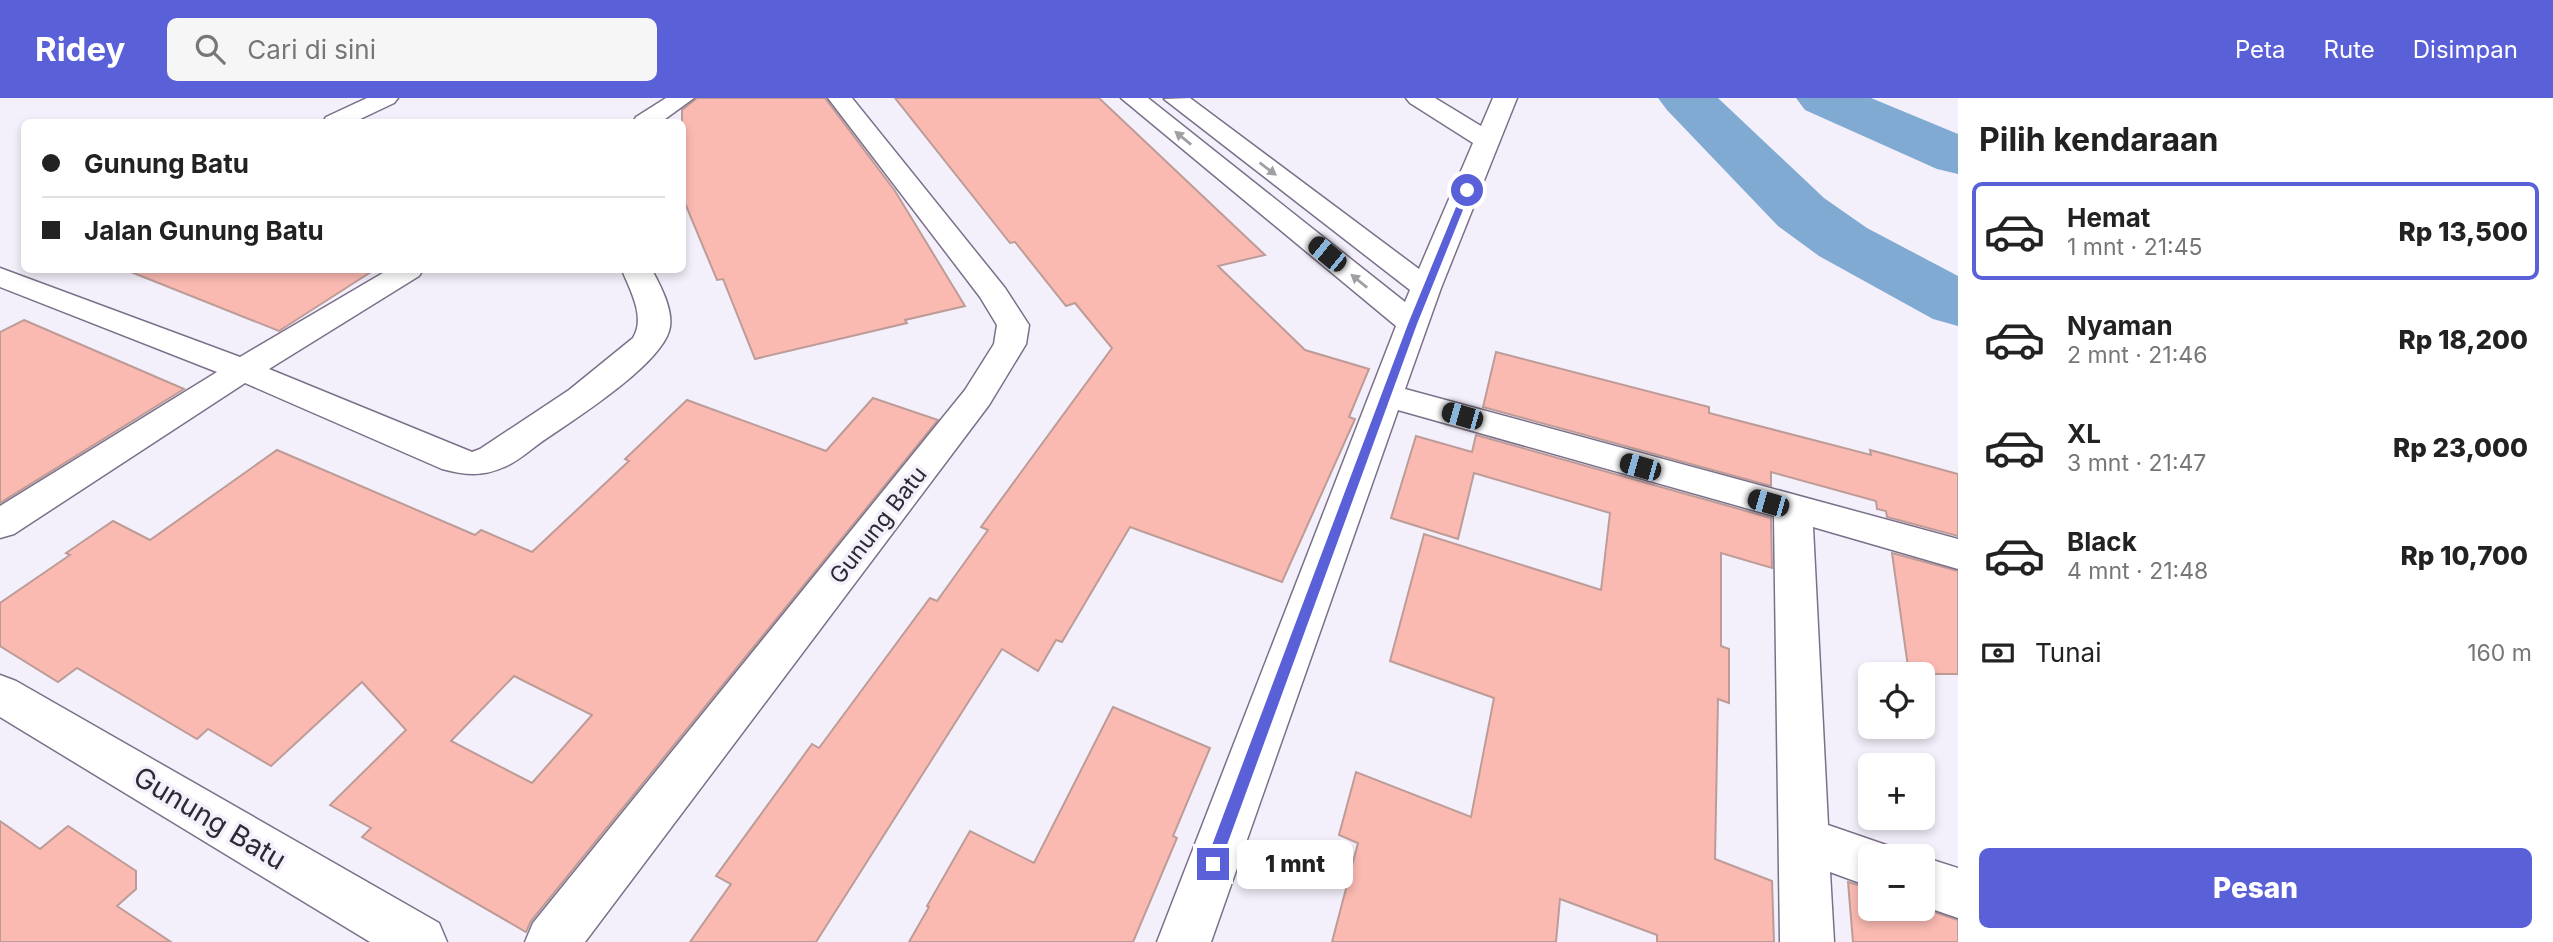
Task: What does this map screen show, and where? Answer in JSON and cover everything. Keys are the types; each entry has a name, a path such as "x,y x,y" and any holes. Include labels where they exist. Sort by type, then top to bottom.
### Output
{"street":[{"path":"341,119 386,98"},
{"path":"650,119 682,98"},
{"name":"Gunung Batu","path":"552,942 977,397 1010,344 1013,325 994,294 840,98"},
{"path":"1133,98 1419,306"},
{"path":"1175,98 1419,306"},
{"path":"1418,98 1488,141"},
{"path":"1184,942 1419,306 1505,98"},
{"path":"0,524 243,370 403,273"},
{"path":"10,278 243,370 455,460 471,464 493,458 616,370 646,344 652,334 654,321 638,273"},
{"path":"1386,395 1958,554"},
{"path":"1793,510 1807,942"},
{"name":"Gunung Batu","path":"0,694 420,942"},
{"path":"1804,840 1858,859"},
{"path":"1935,885 1958,893"}],"building":[{"path":"697,98 825,98 895,191 965,306 905,320 907,323 755,359 723,279 717,280 686,206 686,119 682,119 682,110"},
{"path":"895,98 1099,98 1265,255 1218,266 1305,350 1369,369 1349,417 1355,419 1282,582 1130,527 1062,642 1056,640 1038,671 1002,649 816,942 690,942 731,884 716,876 812,744 819,748 930,598 937,601 988,530 981,527 1112,348 1075,303 1066,306 1015,242 1010,243"},
{"path":"134,273 369,273 279,331"},
{"path":"24,320 184,389 0,503 0,332"},
{"path":"1496,352 1709,407 1709,413 1871,455 1870,450 1958,474 1958,536 1887,517 1886,511 1877,509 1876,501 1771,472 1771,486 1483,407"},
{"path":"873,398 938,420 531,921 526,932 362,837 371,828 330,805 406,730 362,682 271,766 208,729 197,739 77,668 58,682 0,646 0,603 70,555 66,553 113,521 150,540 277,450 475,535 481,530 532,552 629,461 625,459 687,400 826,451","holes":["514,676 592,715 532,783 451,741"]},
{"path":"1476,435 1771,518 1772,568 1721,553 1721,646 1729,649 1729,703 1718,699 1715,859 1772,881 1774,942 1657,942 1657,935 1560,899 1556,942 1332,942 1358,843 1339,835 1356,772 1471,817 1494,698 1390,661 1424,534 1601,590 1610,513 1474,473 1458,539 1391,518 1416,436 1472,452"},
{"path":"1892,553 1958,571 1958,674 1935,674 1935,662 1907,662"},
{"path":"1113,707 1210,748 1173,836 1177,838 1133,942 909,942 970,831 1034,863"},
{"path":"0,821 40,849 68,826 136,871 136,889 117,906 171,942 0,942"},
{"path":"1848,882 1858,885 1858,921 1935,921 1935,912 1958,920 1958,942 1853,942"}],"waterway":[{"path":"1686,98 1801,212 1843,242 1958,304"},
{"path":"1824,98 1958,156"}],"route":[{"path":"1213,864 1426,288 1467,190"}]}
